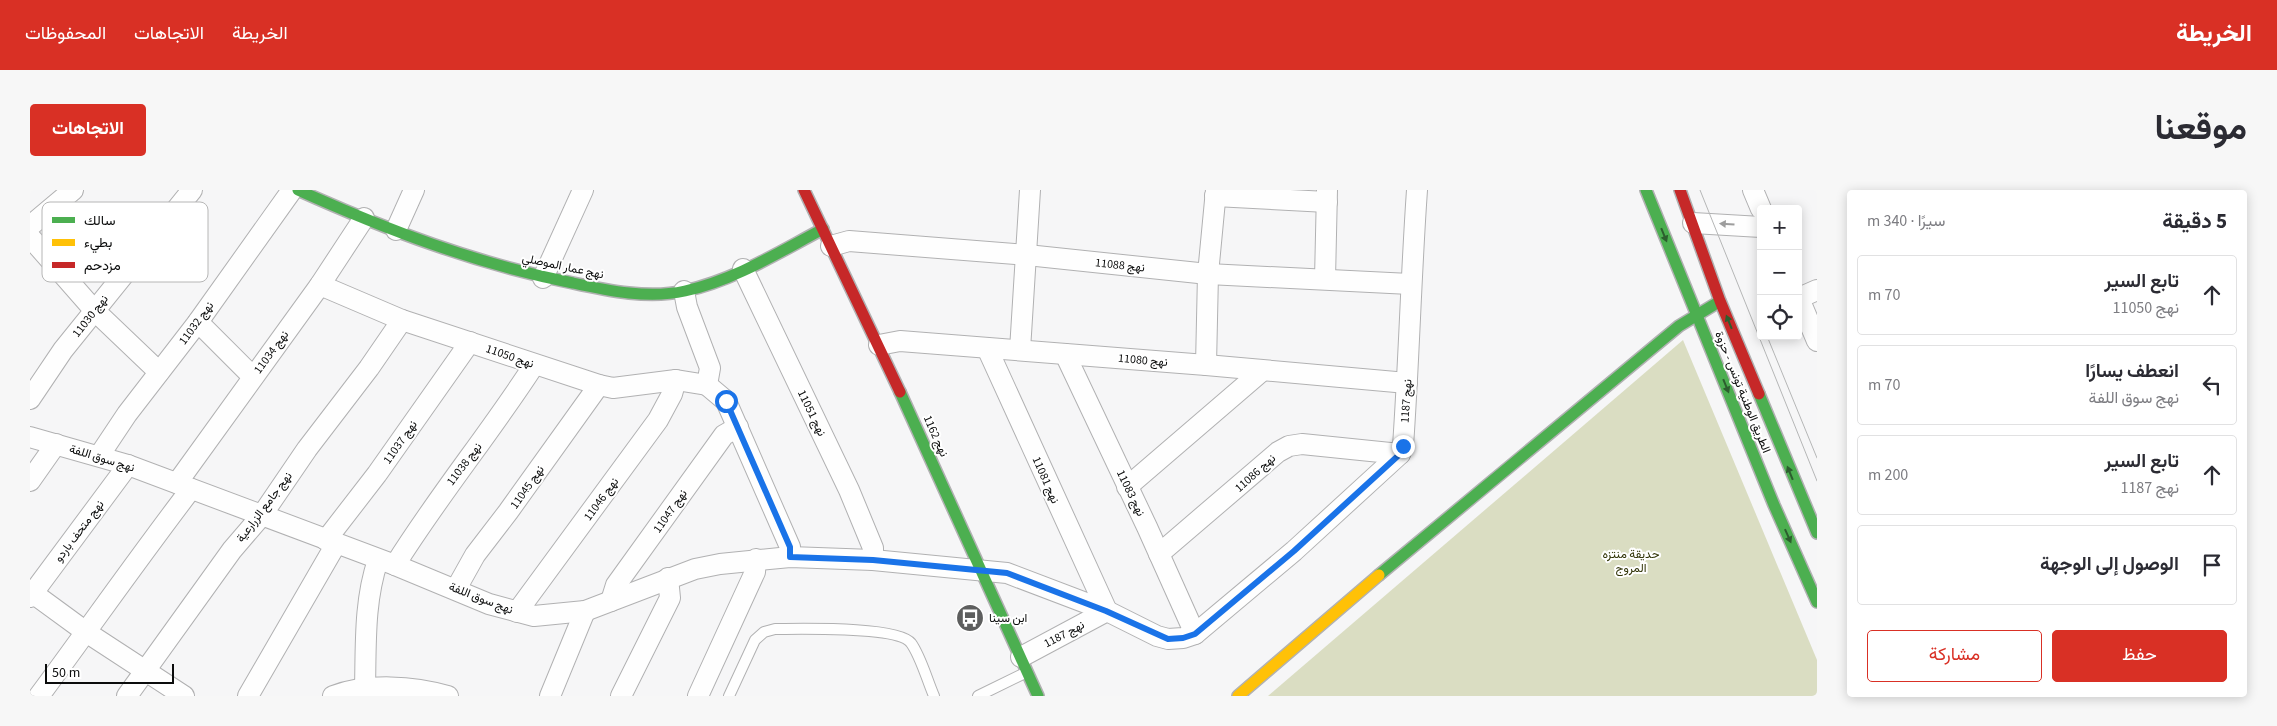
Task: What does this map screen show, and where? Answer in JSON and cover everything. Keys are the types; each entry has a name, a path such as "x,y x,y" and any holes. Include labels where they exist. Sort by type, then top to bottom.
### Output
{"main road":[{"name":"نهج عمار الموصلي","path":"298,190 323,195 364,218 463,256 543,278 645,294 684,291 723,279 743,269 827,238"},
{"name":"نهج 1162","path":"804,190 880,345 978,569 1038,696"},
{"name":"الطريق الوطنية تونس - حزوة","path":"1646,190 1774,505 1817,602"},
{"name":"الطريق الوطنية تونس - حزوة","path":"1680,190 1720,301 1817,534"},
{"path":"1238,696 1404,553 1679,326 1720,301"}],"street":[{"path":"59,202 73,190"},
{"name":"نهج 11030","path":"182,202 192,190"},
{"name":"نهج 11032","path":"99,456 127,414 198,322 292,190"},
{"path":"396,230 414,190"},
{"path":"543,278 583,190"},
{"path":"1020,350 1030,190"},
{"name":"نهج 1187","path":"978,569 1007,573 1106,611 1168,639 1183,638 1195,634 1294,551 1400,454 1403,446 1410,284 1417,190"},
{"path":"1753,190 1759,205"},
{"path":"1206,365 1208,274 1215,193 1327,196 1325,279"},
{"path":"30,226 42,216"},
{"name":"نهج 11034","path":"39,696 132,566 253,378 320,285 364,218"},
{"path":"1693,223 1757,227"},
{"path":"30,237 42,251"},
{"name":"نهج 11088","path":"827,238 1027,255 1208,274 1410,284"},
{"name":"نهج 11051","path":"743,269 849,490 873,548 873,560"},
{"path":"69,282 94,310 159,372"},
{"name":"نهج 11030","path":"32,389 117,282"},
{"name":"نهج 11050","path":"320,285 402,320 598,385 613,388 676,380 707,385"},
{"path":"684,291 687,307 710,368 707,385 726,401 790,547 790,557"},
{"path":"1805,295 1817,341"},
{"name":"نهج جامع الزرارعية","path":"127,696 236,546 262,515 402,320"},
{"path":"198,322 253,378"},
{"name":"نهج 11080","path":"880,345 900,341 1407,383"},
{"name":"نهج 11037","path":"248,696 331,542 470,342"},
{"name":"نهج 11081","path":"987,348 1106,611"},
{"name":"نهج 11083","path":"1065,354 1195,634"},
{"name":"نهج 11038","path":"364,689 368,599 371,581 444,491 503,412 534,364"},
{"path":"1127,486 1262,371"},
{"name":"نهج 11046","path":"517,612 658,420 672,394 676,380"},
{"name":"نهج 11045","path":"456,589 476,555 598,385"},
{"name":"نهج 11047","path":"612,601 616,585 724,435 738,427"},
{"name":"نهج سوق اللفة","path":"30,437 128,465 456,589 489,604 534,616 585,611 695,569 756,560 790,557 873,560 978,569"},
{"path":"30,481 56,444"},
{"name":"نهج 11086","path":"1159,554 1230,496 1278,452 1289,446 1302,444 1400,454"},
{"name":"نهج متحف باردو","path":"31,594 128,465"},
{"path":"698,696 755,572 756,560"},
{"path":"621,696 670,598 668,578"},
{"path":"31,594 145,672 184,696"},
{"path":"550,696 585,611"},
{"name":"نهج 1187","path":"1024,665 1106,611"},
{"path":"333,696 364,689 412,689 448,696"}],"lane":[{"path":"729,696 755,640 764,632 775,629 880,631 900,636 910,642 934,696"},
{"path":"978,696 1024,665"}],"green space":[{"name":"حديقة منتزه المروج","path":"1683,340 1817,660 1817,696 1268,696"}],"tram line":[{"path":"1700,190 1817,481"},
{"path":"1769,340 1817,458"}],"traffic: fast":[{"path":"298,190 365,219 467,256 573,283 643,294 685,291 721,280 739,273 823,229"},
{"path":"1646,190 1774,505 1817,602"},
{"path":"1379,575 1679,326 1717,303"},
{"path":"900,392 1038,696"},
{"path":"1759,394 1817,533"}],"traffic: slow":[{"path":"1238,696 1379,575"}],"traffic: jam":[{"path":"804,190 900,392"},
{"path":"1680,190 1720,301 1759,394"}],"place":[{"name":"ابن سينا","path":"970,618"}],"route":[{"path":"726,401 790,547 790,557 873,560 1007,573 1106,611 1157,636 1168,639 1183,638 1195,634 1294,551 1400,454 1403,446"}]}
